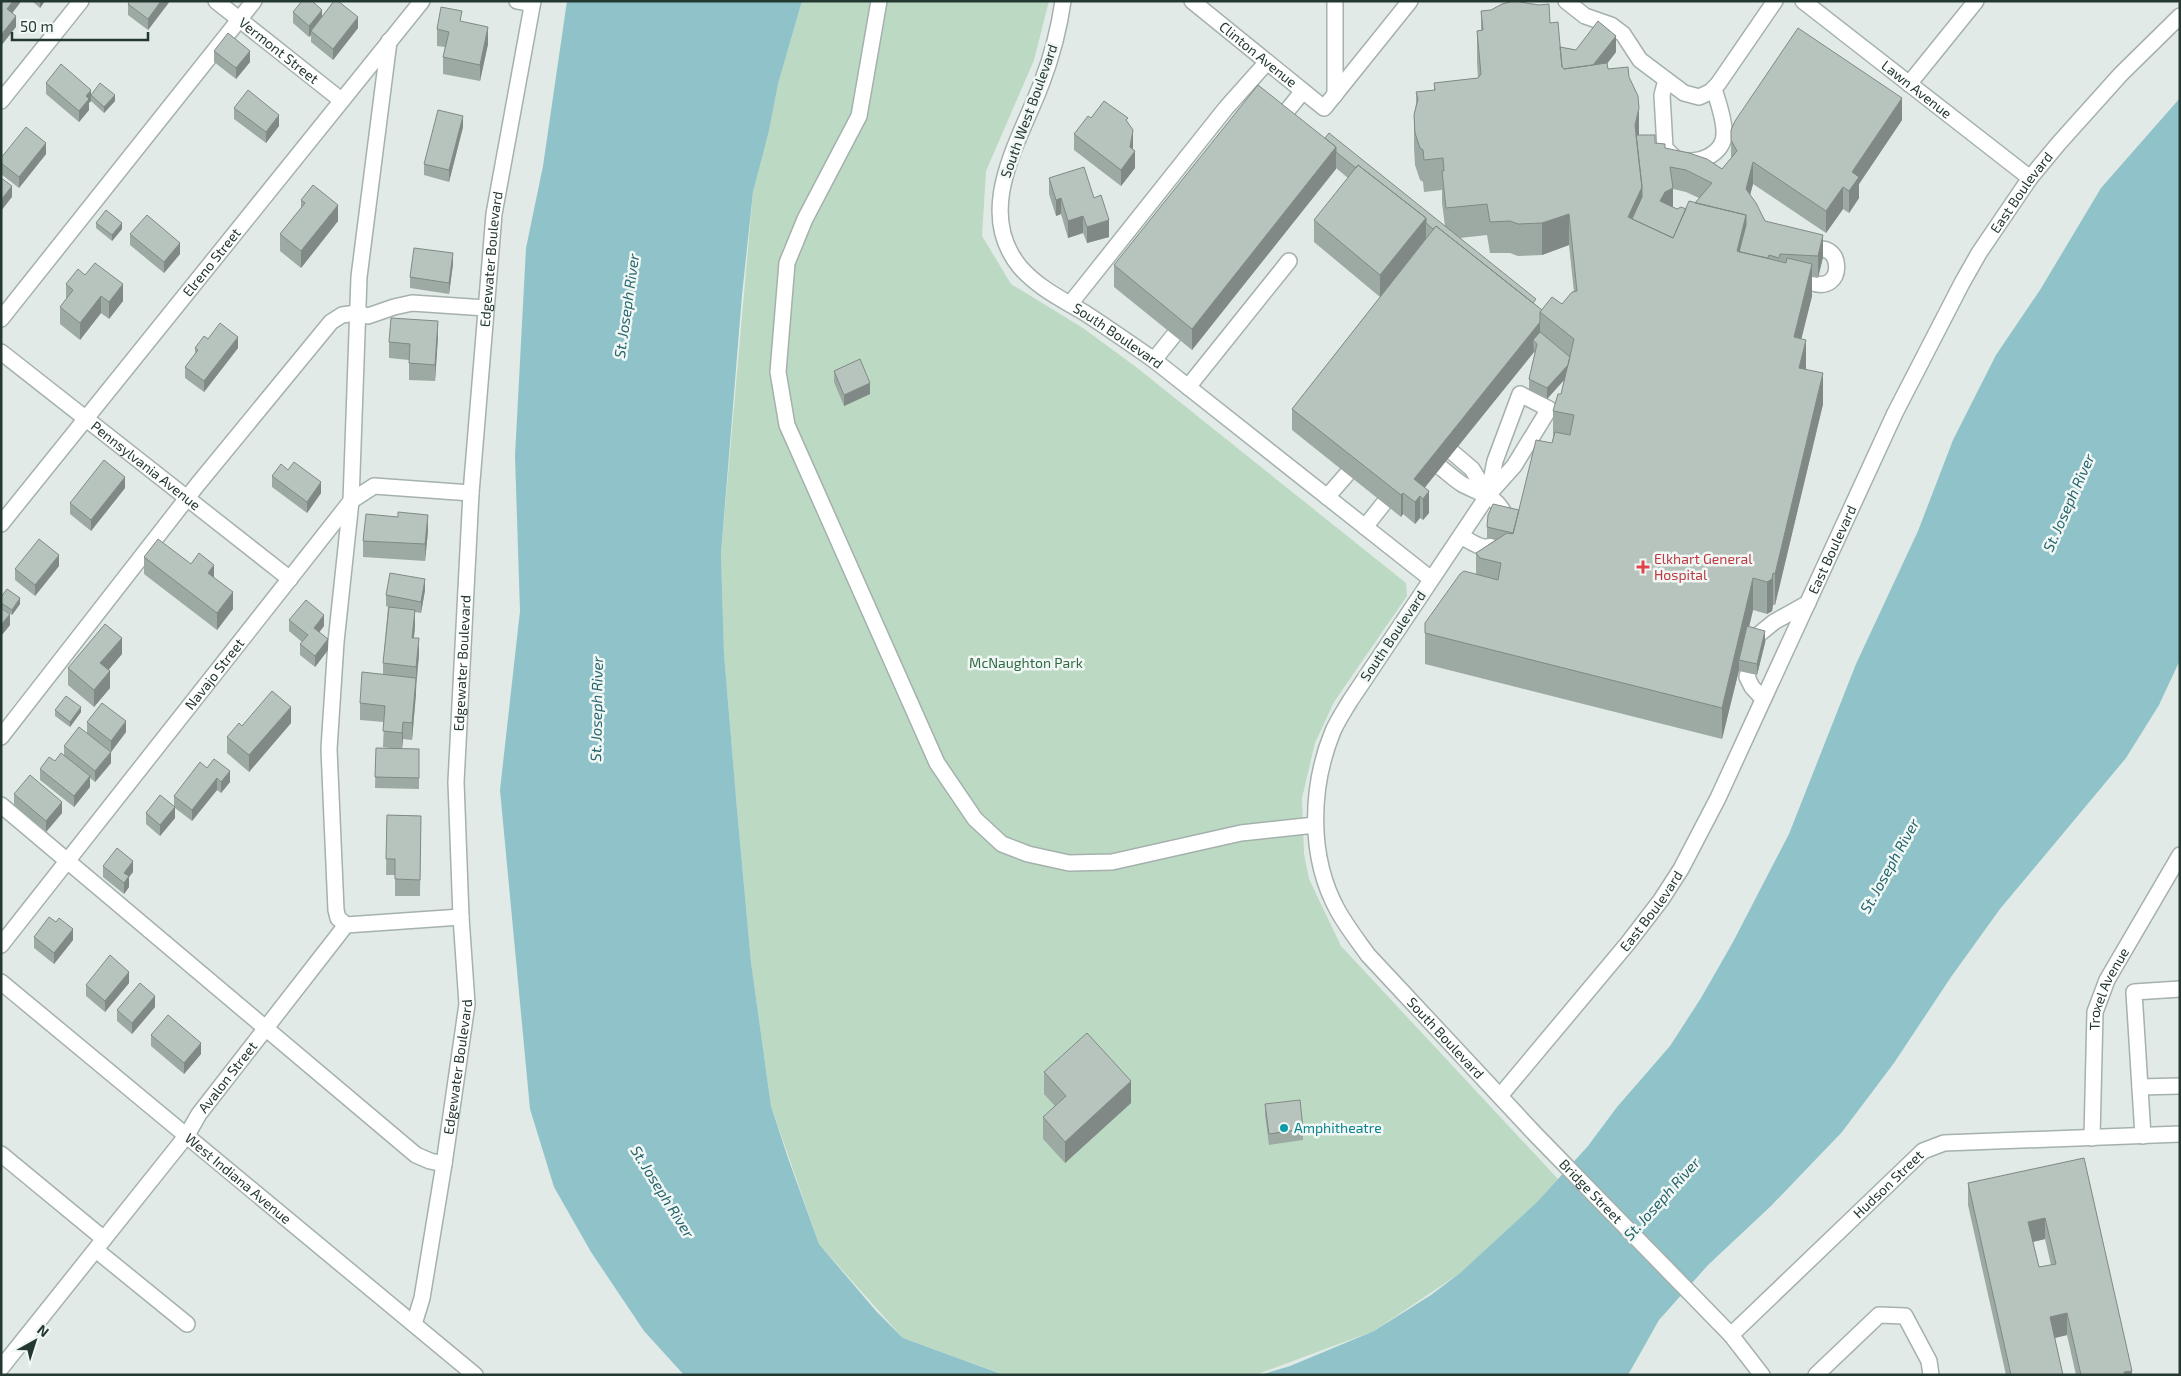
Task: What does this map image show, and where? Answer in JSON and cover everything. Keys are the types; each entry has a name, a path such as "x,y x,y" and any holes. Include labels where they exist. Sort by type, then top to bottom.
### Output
{"street":[{"path":"1,101 81,1"},
{"name":"Vermont Street","path":"216,1 341,100"},
{"path":"1,319 254,1"},
{"name":"Elreno Street","path":"1,524 422,1"},
{"path":"879,1 859,116 805,219 787,262 778,372 787,425 937,763 975,819 1002,844 1028,854 1068,863 1112,862 1241,833 1315,825"},
{"name":"South West Boulevard","path":"1010,251 1002,230 1000,210 1002,185 1048,66 1063,1"},
{"name":"Clinton Avenue","path":"1192,1 1324,108 1335,95"},
{"path":"1335,1 1335,95"},
{"path":"1335,95 1410,1"},
{"path":"1566,1 1585,16 1612,25 1623,34 1632,52 1640,60 1691,96 1699,97 1705,96 1714,89 1775,1"},
{"name":"Lawn Avenue","path":"1803,1 2030,178"},
{"path":"1909,84 1976,1"},
{"name":"Edgewater Boulevard","path":"414,1324 422,1298 444,1164 466,1004 456,782 471,493 494,214 528,2"},
{"name":"East Boulevard","path":"1500,1096 1628,943 1661,900 1697,840 1891,421 1958,290 1984,246 2030,178 2089,108 2156,37 2180,16"},
{"path":"389,42 371,169 359,277 351,501 336,642 330,749 336,910 338,918 346,925 461,917"},
{"path":"1070,304 1226,108 1267,62"},
{"path":"1666,80 1662,95 1664,141 1665,148 1676,158 1694,161 1710,157 1720,148 1725,133 1714,89"},
{"path":"1278,122 1303,91"},
{"path":"1810,252 1820,249 1831,253 1835,257 1838,268 1833,279 1828,283 1822,285 1810,282"},
{"name":"South Boulevard","path":"1010,251 1020,267 1040,285 1154,360 1431,580 1350,701 1334,730 1322,762 1317,789 1315,825 1326,882 1337,909 1348,928 1368,955 1500,1096"},
{"path":"1188,387 1289,261"},
{"path":"1,737 187,498 331,322 342,315 357,313 368,316 412,303 486,308"},
{"path":"1154,360 1174,335"},
{"name":"Pennsylvania Avenue","path":"1,352 290,579"},
{"path":"1431,580 1488,495 1514,466 1549,409 1520,394 1495,461 1488,495"},
{"path":"1452,452 1472,469 1488,495"},
{"path":"1440,467 1461,483 1488,495 1501,505 1507,519"},
{"path":"1327,497 1346,474"},
{"name":"Navajo Street","path":"1,945 351,501 374,486 471,493"},
{"path":"1365,527 1384,503"},
{"path":"1460,536 1482,548 1494,547 1502,541"},
{"path":"1763,699 1752,687 1747,677 1758,635 1774,622 1808,603"},
{"path":"1,805 416,1155 444,1164"},
{"name":"Troxel Avenue","path":"2092,1138 2096,1012 2100,995 2180,855"},
{"name":"Avalon Street","path":"1,1368 187,1135 199,1114 346,925"},
{"name":"West Indiana Avenue","path":"1,982 475,1375"},
{"path":"2143,1136 2134,992 2180,989"},
{"path":"2140,1087 2180,1086"},
{"name":"Bridge Street","path":"1500,1096 1731,1335 1761,1374"},
{"name":"Hudson Street","path":"1731,1335 1923,1151 1944,1143 2180,1134"},
{"path":"1,1155 187,1324"},
{"path":"1816,1375 1879,1315 1905,1316 1929,1361 1932,1375"}],"green space":[{"name":"McNaughton Park","path":"802,1 1049,1 1034,60 986,171 982,236 1011,284 1083,328 1136,367 1406,583 1407,596 1334,702 1315,743 1302,798 1304,854 1309,879 1341,946 1558,1179 1537,1202 1460,1273 1374,1331 1255,1375 1005,1375 903,1338 819,1244 771,1106 751,962 737,809 724,654 721,554 753,192 778,84"}],"water":[{"name":"St. Joseph River","path":"567,1 802,1 778,84 769,130 753,192 742,295 721,554 724,654 737,809 751,962 771,1106 819,1244 876,1311 903,1338 1004,1375 684,1375 644,1331 591,1252 554,1187 530,1109 500,790 520,611 515,456 526,248 543,166"},
{"name":"St. Joseph River","path":"2180,98 2180,660 2159,705 2126,758 2000,909 1951,977 1894,1063 1842,1132 1771,1206 1708,1265 1659,1320 1628,1375 1260,1375 1290,1366 1374,1331 1431,1295 1460,1273 1537,1202 1588,1146 1617,1107 1670,1046 1701,998 1733,942 1789,834 1856,664 1918,531 1953,440 1996,355 2040,290 2101,188"}],"building":[{"path":"1,1 13,1 7,9 16,16 1,35"},
{"path":"130,1 161,1 148,19 128,4"},
{"path":"302,1 312,1 322,10 309,26 293,12"},
{"path":"334,1 338,1 358,17 333,49 311,31"},
{"path":"1514,1 1539,5 1549,4 1550,23 1558,22 1562,67 1564,69 1607,63 1608,69 1628,67 1629,77 1638,96 1639,108 1635,125 1642,187 1628,217 1673,238 1689,201 1746,215 1737,251 1786,263 1787,258 1812,264 1794,337 1806,340 1799,368 1823,373 1775,574 1773,573 1772,579 1767,582 1753,578 1722,708 1425,633 1425,623 1464,571 1498,580 1501,563 1480,558 1476,553 1507,533 1513,534 1536,440 1552,443 1555,432 1570,435 1574,415 1553,411 1558,394 1561,394 1574,339 1540,312 1552,297 1562,304 1572,292 1577,291 1569,214 1542,223 1518,224 1510,221 1490,222 1487,204 1446,208 1442,171 1444,171 1443,158 1424,160 1423,150 1420,148 1415,133 1414,115 1418,99 1416,92 1435,90 1434,83 1478,78 1481,74 1477,31 1483,30 1481,11 1491,10 1502,4"},
{"path":"441,7 462,11 460,21 488,27 480,65 443,57 449,32 437,29"},
{"path":"1598,21 1616,36 1593,65 1564,69 1562,67 1560,47 1576,50"},
{"path":"1798,28 1902,98 1852,172 1859,177 1849,191 1843,187 1826,211 1753,162 1746,189 1765,221 1823,235 1818,256 1780,254 1779,258 1769,255 1768,258 1739,252 1746,225 1746,215 1695,203 1712,183 1686,170 1670,167 1673,188 1665,192 1660,201 1677,209 1681,207 1686,209 1673,238 1632,219 1642,197 1636,135 1655,135 1655,143 1665,144 1665,148 1707,159 1722,169 1737,151 1731,140 1731,130 1735,121"},
{"path":"228,33 250,51 236,68 214,51"},
{"path":"61,64 91,90 86,96 89,99 79,111 46,83"},
{"path":"100,83 115,95 104,107 91,95"},
{"path":"1258,85 1336,147 1192,329 1114,265"},
{"path":"248,90 279,115 266,132 234,108"},
{"path":"1104,101 1128,118 1126,120 1133,130 1130,147 1135,151 1121,170 1074,134 1088,116 1091,118"},
{"path":"438,110 463,116 449,170 424,164"},
{"path":"26,127 46,143 19,177 1,163 1,158"},
{"path":"1329,133 1536,299 1533,303 1436,226 1433,229 1426,223 1426,218 1358,165 1356,168 1336,152 1336,147 1325,138"},
{"path":"1358,165 1426,218 1380,275 1314,220"},
{"path":"1084,167 1094,198 1101,195 1109,220 1087,227 1083,216 1068,221 1061,198 1056,200 1049,178"},
{"path":"1,178 12,186 1,200"},
{"path":"313,185 338,205 301,251 280,234 305,203 301,200"},
{"path":"106,210 122,223 112,235 96,223"},
{"path":"147,215 180,243 164,262 130,234"},
{"path":"1436,226 1542,310 1540,312 1540,322 1414,479 1429,491 1423,499 1420,496 1415,502 1403,493 1401,495 1292,409"},
{"path":"414,248 453,253 449,283 410,277"},
{"path":"95,263 123,284 109,302 101,296 80,323 60,307 73,290 66,284 78,269 85,275"},
{"path":"391,318 438,321 435,365 409,363 410,344 389,342"},
{"path":"220,323 238,337 204,381 185,367 198,350 195,348 204,336 208,339"},
{"path":"1540,332 1570,357 1568,365 1547,388 1529,379 1537,344 1533,340"},
{"path":"860,359 870,383 844,395 834,371"},
{"path":"104,460 125,477 91,520 70,503"},
{"path":"294,462 321,482 307,502 272,476 281,464 288,470"},
{"path":"1493,504 1519,510 1513,533 1487,527 1488,515"},
{"path":"398,512 428,515 425,544 363,541 366,514 398,517"},
{"path":"39,539 59,555 35,585 15,569"},
{"path":"158,539 191,564 199,553 214,565 208,573 233,592 217,613 144,557"},
{"path":"390,573 425,579 421,602 386,595"},
{"path":"7,589 20,598 12,610 1,603 1,597"},
{"path":"306,600 324,615 314,628 328,639 315,656 300,644 308,635 289,620"},
{"path":"389,607 415,610 412,638 419,638 416,667 383,663"},
{"path":"1,608 10,614 1,625"},
{"path":"105,624 122,638 100,663 110,671 94,690 68,668"},
{"path":"1747,626 1765,631 1757,664 1739,660"},
{"path":"362,672 416,678 412,723 403,722 402,733 383,731 385,706 360,703"},
{"path":"272,691 291,707 249,755 227,737 239,723 242,726"},
{"path":"66,696 81,707 70,722 55,710"},
{"path":"102,703 126,721 111,741 87,722"},
{"path":"79,727 111,752 95,771 64,746"},
{"path":"376,748 419,749 419,778 375,777"},
{"path":"61,753 90,776 74,796 40,769 49,757 55,761"},
{"path":"214,759 230,771 221,782 217,778 192,810 174,796 200,762 207,768"},
{"path":"30,775 62,802 46,821 14,794"},
{"path":"160,795 175,807 160,825 146,813"},
{"path":"387,815 421,816 420,880 395,879 395,859 386,859"},
{"path":"117,848 133,861 124,873 129,876 124,883 103,866"},
{"path":"49,917 56,922 59,918 73,929 54,953 34,937"},
{"path":"110,955 129,972 105,1001 86,985"},
{"path":"140,983 155,996 132,1023 117,1010"},
{"path":"168,1015 201,1043 184,1063 151,1035"},
{"path":"1087,1033 1131,1081 1065,1142 1043,1117 1066,1096 1044,1072"},
{"name":"Amphitheatre","path":"1300,1100 1303,1129 1269,1134 1265,1104"},
{"path":"2084,1158 2132,1371 2124,1372 2125,1375 2081,1375 2067,1313 2050,1317 2063,1375 2011,1375 1968,1183","holes":["2045,1218 2056,1264 2039,1267 2028,1222"]}],"place":[{"name":"Elkhart General Hospital","path":"1643,567"},
{"name":"Amphitheatre","path":"1284,1128"}]}
